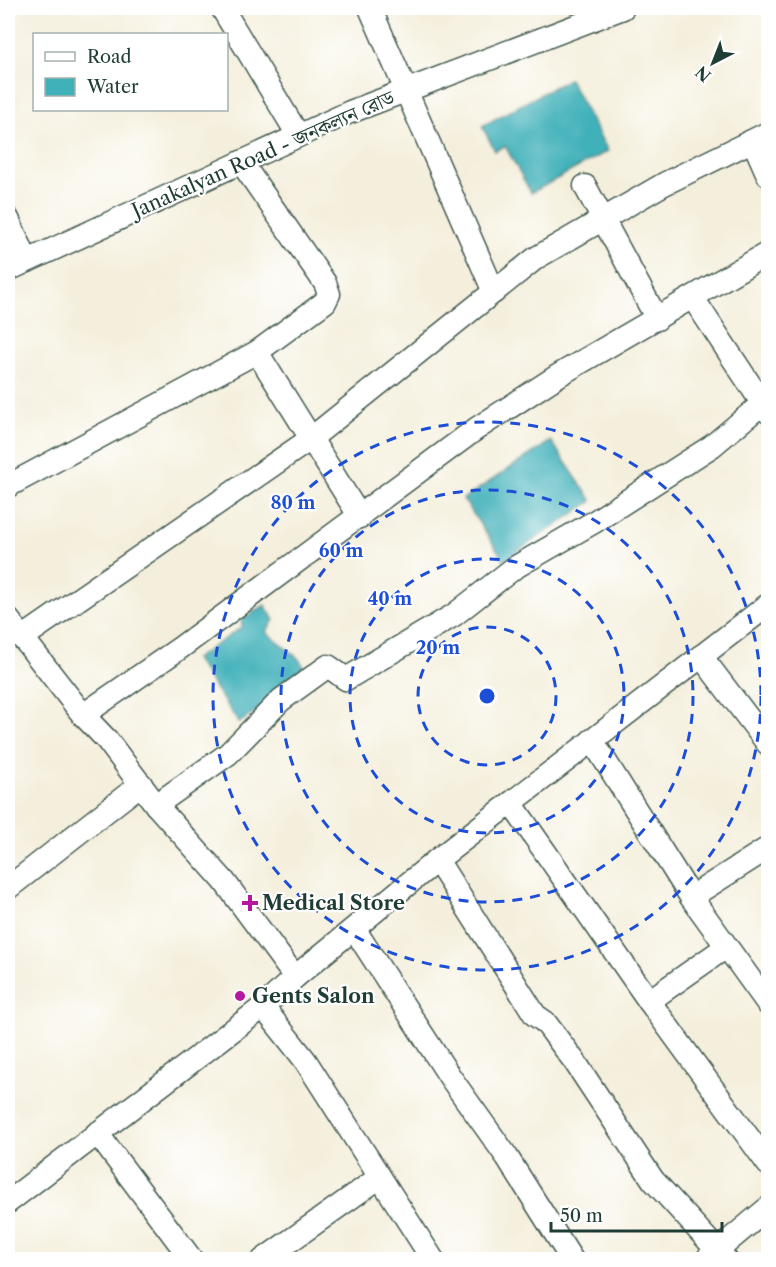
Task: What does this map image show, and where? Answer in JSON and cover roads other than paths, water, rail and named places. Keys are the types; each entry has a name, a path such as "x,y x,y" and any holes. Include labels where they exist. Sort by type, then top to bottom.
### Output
{"street":[{"path":"222,8 298,135"},
{"path":"370,8 494,292"},
{"name":"Janakalyan Road - জনকল্যন রোড","path":"17,265 350,112 623,8"},
{"path":"22,638 309,440 536,258 664,184 761,137 768,175"},
{"path":"8,486 257,352 325,302 329,294 325,283 242,162"},
{"path":"585,186 657,319"},
{"path":"8,219 17,265"},
{"path":"83,715 180,648 476,429 559,375 768,253"},
{"path":"156,805 228,754 281,700 328,666 346,679 356,674 454,615 514,568 712,446 767,405 693,298"},
{"path":"257,352 309,440 360,517"},
{"path":"8,1202 263,1007 295,977 355,930 437,860 768,605"},
{"path":"8,619 83,715 107,740 156,805 224,880 295,977"},
{"path":"701,657 768,744"},
{"path":"592,740 691,897 768,1004"},
{"path":"8,888 141,784"},
{"path":"511,803 649,1001 768,1164"},
{"path":"691,897 768,848"},
{"path":"437,860 535,1015 545,1022 575,1062 653,1180 717,1257 768,1208"},
{"path":"355,930 450,1077 507,1157 572,1260"},
{"path":"649,1001 726,947"},
{"path":"263,1007 305,1060 433,1260"},
{"path":"97,1134 192,1260"},
{"path":"263,1260 380,1177"}],"water":[{"path":"569,79 608,151 531,193 505,146 495,151 482,126"},
{"path":"551,441 592,501 504,560 463,499"},
{"path":"265,605 274,620 266,632 298,658 310,675 239,723 195,659 242,627 241,620"}],"place":[{"name":"Medical Store","path":"250,903"},
{"name":"Gents Salon","path":"240,996"}]}
